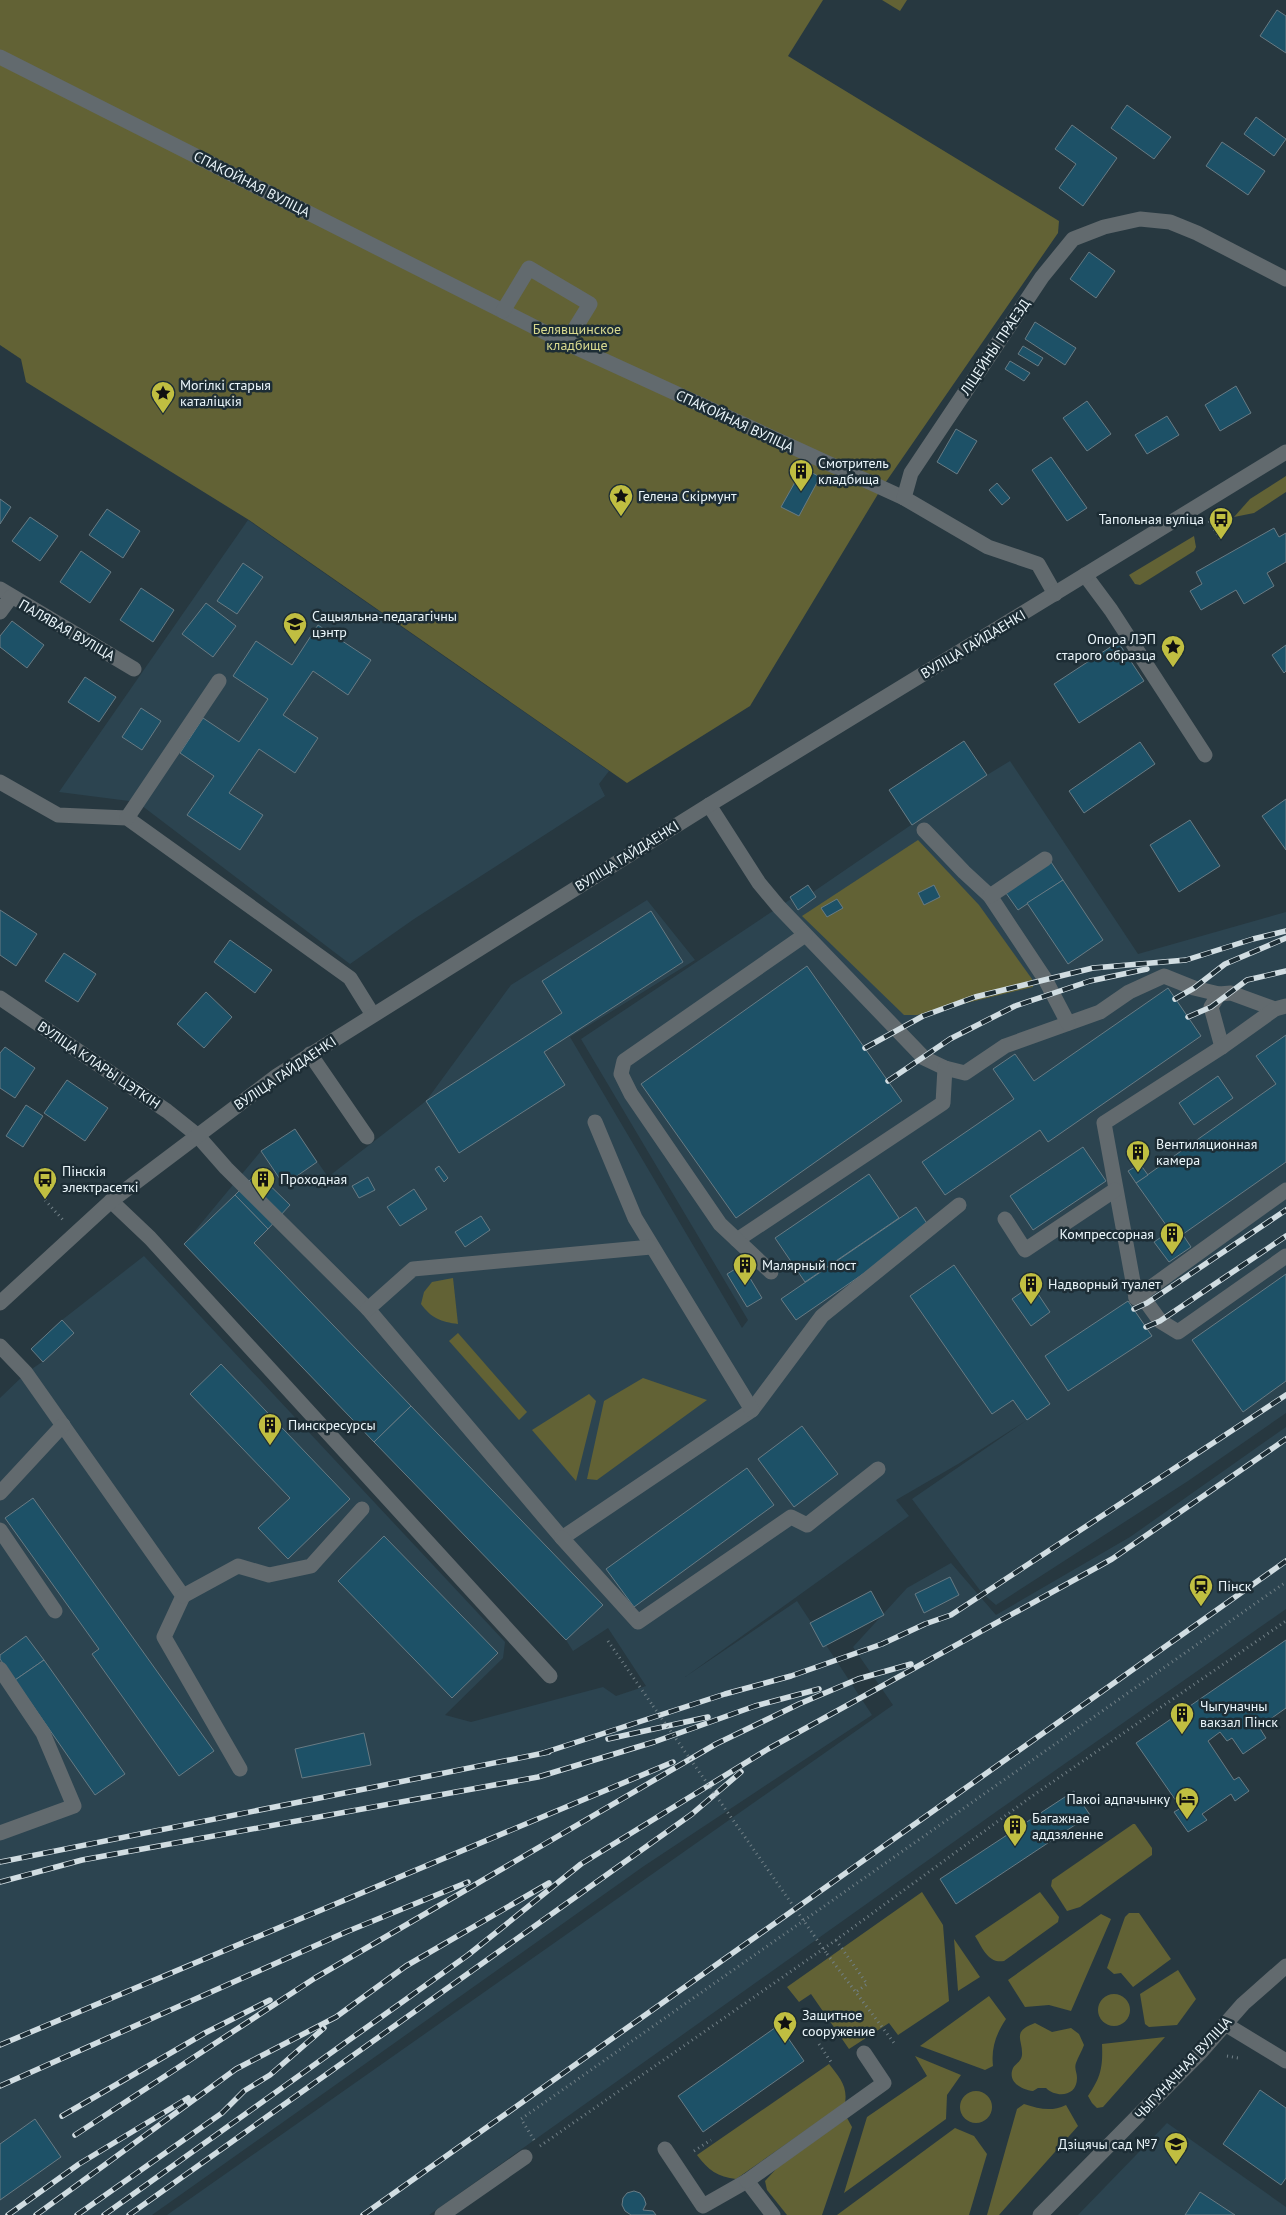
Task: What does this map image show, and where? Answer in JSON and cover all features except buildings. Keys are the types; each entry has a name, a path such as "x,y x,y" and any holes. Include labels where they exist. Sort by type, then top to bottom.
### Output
{"street":[{"name":"СПАКОЙНАЯ ВУЛІЦА","path":"0,58 566,343 904,498"},
{"name":"ЛІЦЕЙНЫ ПРАЕЗД","path":"904,498 911,472 1042,277 1073,239 1104,227 1140,219 1170,222 1197,233 1286,278"},
{"path":"503,311 530,268 590,304 566,343"},
{"name":"ВУЛІЦА ГАЙДАЕНКІ","path":"0,1303 111,1201 265,1084 310,1054 709,805 1286,452"},
{"path":"904,498 988,547 1038,564 1054,594"},
{"path":"1085,575 1111,610 1205,756"},
{"path":"0,612 5,593"},
{"name":"ПАЛЯВАЯ ВУЛІЦА","path":"5,593 134,669"},
{"path":"127,818 219,681"},
{"path":"0,782 58,815 127,818 350,978 373,1015"},
{"path":"709,805 759,883 805,935 924,1058 945,1068 964,1073 1005,1046 1100,1012 1129,992 1164,976 1194,988 1219,994 1231,993 1280,1008"},
{"path":"924,830 990,896 1045,979 1068,1023"},
{"path":"990,896 1045,859"},
{"path":"771,1272 720,1224 631,1094 621,1074 624,1061 805,935"},
{"path":"1219,994 1211,1007 1222,1047"},
{"name":"ВУЛІЦА КЛАРЫ ЦЭТКІН","path":"0,998 167,1111 197,1135 226,1168 368,1309 562,1538 638,1622 791,1518 807,1525 878,1470"},
{"path":"1136,1298 1104,1123 1280,1008"},
{"path":"310,1054 367,1137"},
{"path":"737,1240 943,1103 945,1068"},
{"path":"595,1122 635,1218 752,1410"},
{"path":"1005,1219 1025,1250 1115,1190"},
{"path":"1136,1298 1286,1190"},
{"path":"111,1201 156,1245 550,1676"},
{"path":"562,1538 752,1410 822,1316 959,1205"},
{"path":"368,1309 413,1269 651,1247"},
{"path":"1136,1298 1147,1303 1160,1321 1178,1332 1286,1256"},
{"path":"0,1346 26,1373 183,1596"},
{"path":"0,1493 63,1426"},
{"path":"240,1769 164,1637 183,1596 238,1566 269,1575 311,1566 362,1509"},
{"path":"0,1530 55,1611"},
{"path":"0,1669 43,1733 74,1806 0,1833"},
{"name":"ЧЫГУНАЧНАЯ ВУЛІЦА","path":"1040,2215 1200,2053 1243,2004 1286,1966"},
{"path":"1225,2024 1286,2061"},
{"path":"665,2150 703,2206 747,2181 884,2084 864,2053"},
{"path":"442,2215 525,2157"},
{"path":"747,2181 774,2215"}],"path":[{"path":"45,1200 75,1234"},
{"path":"540,2147 521,2119 1286,1582"},
{"path":"525,2157 836,1940 1035,1794 1286,1621"},
{"path":"608,1641 894,2043"},
{"path":"836,1940 867,1984 856,1992"},
{"path":"819,2044 831,2062"},
{"path":"1227,2056 1238,2058"},
{"path":"694,2151 710,2140"}],"shaded area":[{"name":"Сацыяльна-педагагічны цэнтр","path":"248,520 609,771 599,784 605,796 414,919 350,964 137,802 59,792"},
{"path":"964,741 987,775 1010,761 1138,954 1286,912 1286,1413 1188,1481 996,1605 982,1593 912,1499 1027,1420 958,1464 896,1500 909,1516 685,1677 797,1601 872,1715 644,1866 152,2215 0,2215 0,1398 26,1373 42,1362 31,1349 62,1320 144,1256 505,1642 503,1658 445,1715 471,1722 603,1687 616,1696 646,1686 608,1628 573,1651 566,1640 184,1244 261,1151 295,1129 328,1177 426,1101 511,985 647,900 695,960 570,1037 742,1328 748,1320 581,1039 791,899 790,897 808,885 813,892 911,825 889,790"},
{"path":"1286,1427 1286,1609 1000,1809 429,2215 167,2215 893,1705 853,1647 907,1588 951,1563 996,1615 1130,1537"},
{"name":"Дзіцячы сад №7","path":"1167,2123 1286,2207 1286,2215 1078,2215"}],"green space":[{"name":"Белявщинское кладбище","path":"0,0 823,0 788,56 1059,221 1058,233 881,489 750,706 627,783 249,520 26,382 21,359 0,345"},
{"path":"882,0 907,0 900,11"},
{"path":"1286,476 1286,492 1254,513 1234,517 1250,499"},
{"path":"1194,536 1196,547 1194,551 1140,585 1135,584 1129,575"},
{"path":"918,840 979,905 1032,979 1033,987 917,1015 904,1015 802,916"},
{"path":"453,1278 458,1324 437,1319 421,1304 424,1292 432,1282"},
{"path":"458,1333 527,1412 519,1420 449,1341"},
{"path":"643,1378 707,1400 597,1480 587,1479 604,1401"},
{"path":"589,1394 596,1401 576,1481 532,1430"},
{"path":"1135,1824 1152,1848 1152,1855 1080,1907 1067,1911 1051,1886 1052,1880"},
{"path":"922,1892 943,1925 949,2001 898,2035 889,2023 849,2049 811,1994 799,2002 787,1987"},
{"path":"1040,1892 1059,1917 1058,1922 1004,1961 994,1960 983,1950 975,1936"},
{"path":"1129,1913 1139,1913 1171,1959 1133,1987 1121,1973 1114,1974 1107,1968 1125,1917"},
{"path":"1101,1914 1111,1919 1071,2011 1049,2005 1025,2007 1008,1980"},
{"path":"954,1939 980,1977 958,1991"},
{"path":"1178,1970 1196,1999 1177,2025 1149,2027 1145,2024 1140,1994"},
{"path":"1114,1994 1120,1995 1125,1999 1129,2004 1129,2016 1125,2021 1120,2025 1114,2026 1108,2025 1103,2021 1099,2016 1098,2010 1099,2004 1103,1999 1108,1995"},
{"path":"989,1996 1006,2019 995,2041 993,2066 985,2070 920,2046"},
{"path":"1035,2023 1052,2032 1071,2028 1079,2034 1084,2045 1075,2065 1076,2084 1070,2092 1060,2094 1046,2088 1038,2088 1033,2091 1020,2087 1014,2081 1012,2077 1013,2068 1020,2061 1022,2055 1021,2033 1028,2026"},
{"path":"1165,2037 1103,2107 1097,2108 1092,2103 1088,2096 1100,2072 1102,2044"},
{"path":"915,2056 961,2075 947,2095 946,2119 844,2193 867,2117 927,2076"},
{"path":"829,2064 844,2087 845,2103 736,2179 724,2177 714,2172 697,2155"},
{"path":"976,2091 987,2096 992,2107 987,2118 976,2123 965,2118 960,2107 965,2096"},
{"path":"1024,2104 1045,2109 1066,2105 1078,2126 999,2215 987,2215 1017,2109"},
{"path":"847,2118 852,2127 822,2215 787,2215 767,2190 765,2181 777,2168"},
{"path":"955,2128 974,2136 987,2154 969,2215 837,2215"}],"railway":[{"path":"865,1048 923,1016 975,997 1093,968 1186,960 1253,939 1286,931"},
{"path":"1175,999 1194,988 1225,964 1286,938"},
{"path":"888,1081 950,1039 1015,1006 1090,981 1147,969"},
{"path":"1188,1017 1211,1007 1247,980 1286,971"},
{"path":"1134,1309 1147,1303 1286,1210"},
{"path":"1146,1327 1160,1321 1286,1236"},
{"path":"543,1753 725,1694 791,1676 882,1644 925,1624 951,1615 1286,1395"},
{"path":"104,2215 468,1955 581,1864 768,1749 1112,1559 1286,1439"},
{"path":"363,2215 1286,1561"},
{"path":"75,2135 315,1978 716,1744 799,1704 858,1679 911,1664"},
{"path":"0,1882 82,1860 538,1777 654,1742 755,1706 819,1689"},
{"path":"608,1739 708,1717"},
{"path":"0,1862 549,1752"},
{"path":"0,2045 673,1762"},
{"path":"129,2215 692,1814 741,1772"},
{"path":"0,2086 346,1932 468,1882"},
{"path":"36,2215 236,2069 336,2017 406,1966 549,1883"},
{"path":"62,2116 205,2033 270,2000"},
{"path":"77,2215 222,2113 244,2091 270,2075 324,2028"},
{"path":"8,2215 79,2164 188,2098"}],"place":[{"name":"Могілкі старыя каталіцкія","path":"163,414"},
{"name":"Смотритель кладбища","path":"801,492"},
{"name":"Гелена Скірмунт","path":"621,517"},
{"name":"Тапольная вуліца","path":"1221,540"},
{"name":"Сацыяльна-педагагічны цэнтр","path":"295,645"},
{"name":"Опора ЛЭП старого образца","path":"1173,668"},
{"name":"Вентиляционная камера","path":"1138,1173"},
{"name":"Пінскія электрасеткі","path":"45,1200"},
{"name":"Проходная","path":"263,1200"},
{"name":"Компрессорная","path":"1172,1255"},
{"name":"Малярный пост","path":"745,1286"},
{"name":"Надворный туалет","path":"1031,1305"},
{"name":"Пинскресурсы","path":"270,1446"},
{"name":"Пінск","path":"1201,1607"},
{"name":"Чыгуначны вакзал Пінск","path":"1182,1735"},
{"name":"Пакоі адпачынку","path":"1187,1820"},
{"name":"Багажнае аддзяленне","path":"1015,1847"},
{"name":"Защитное сооружение","path":"785,2044"},
{"name":"Дзіцячы сад №7","path":"1176,2165"}]}
